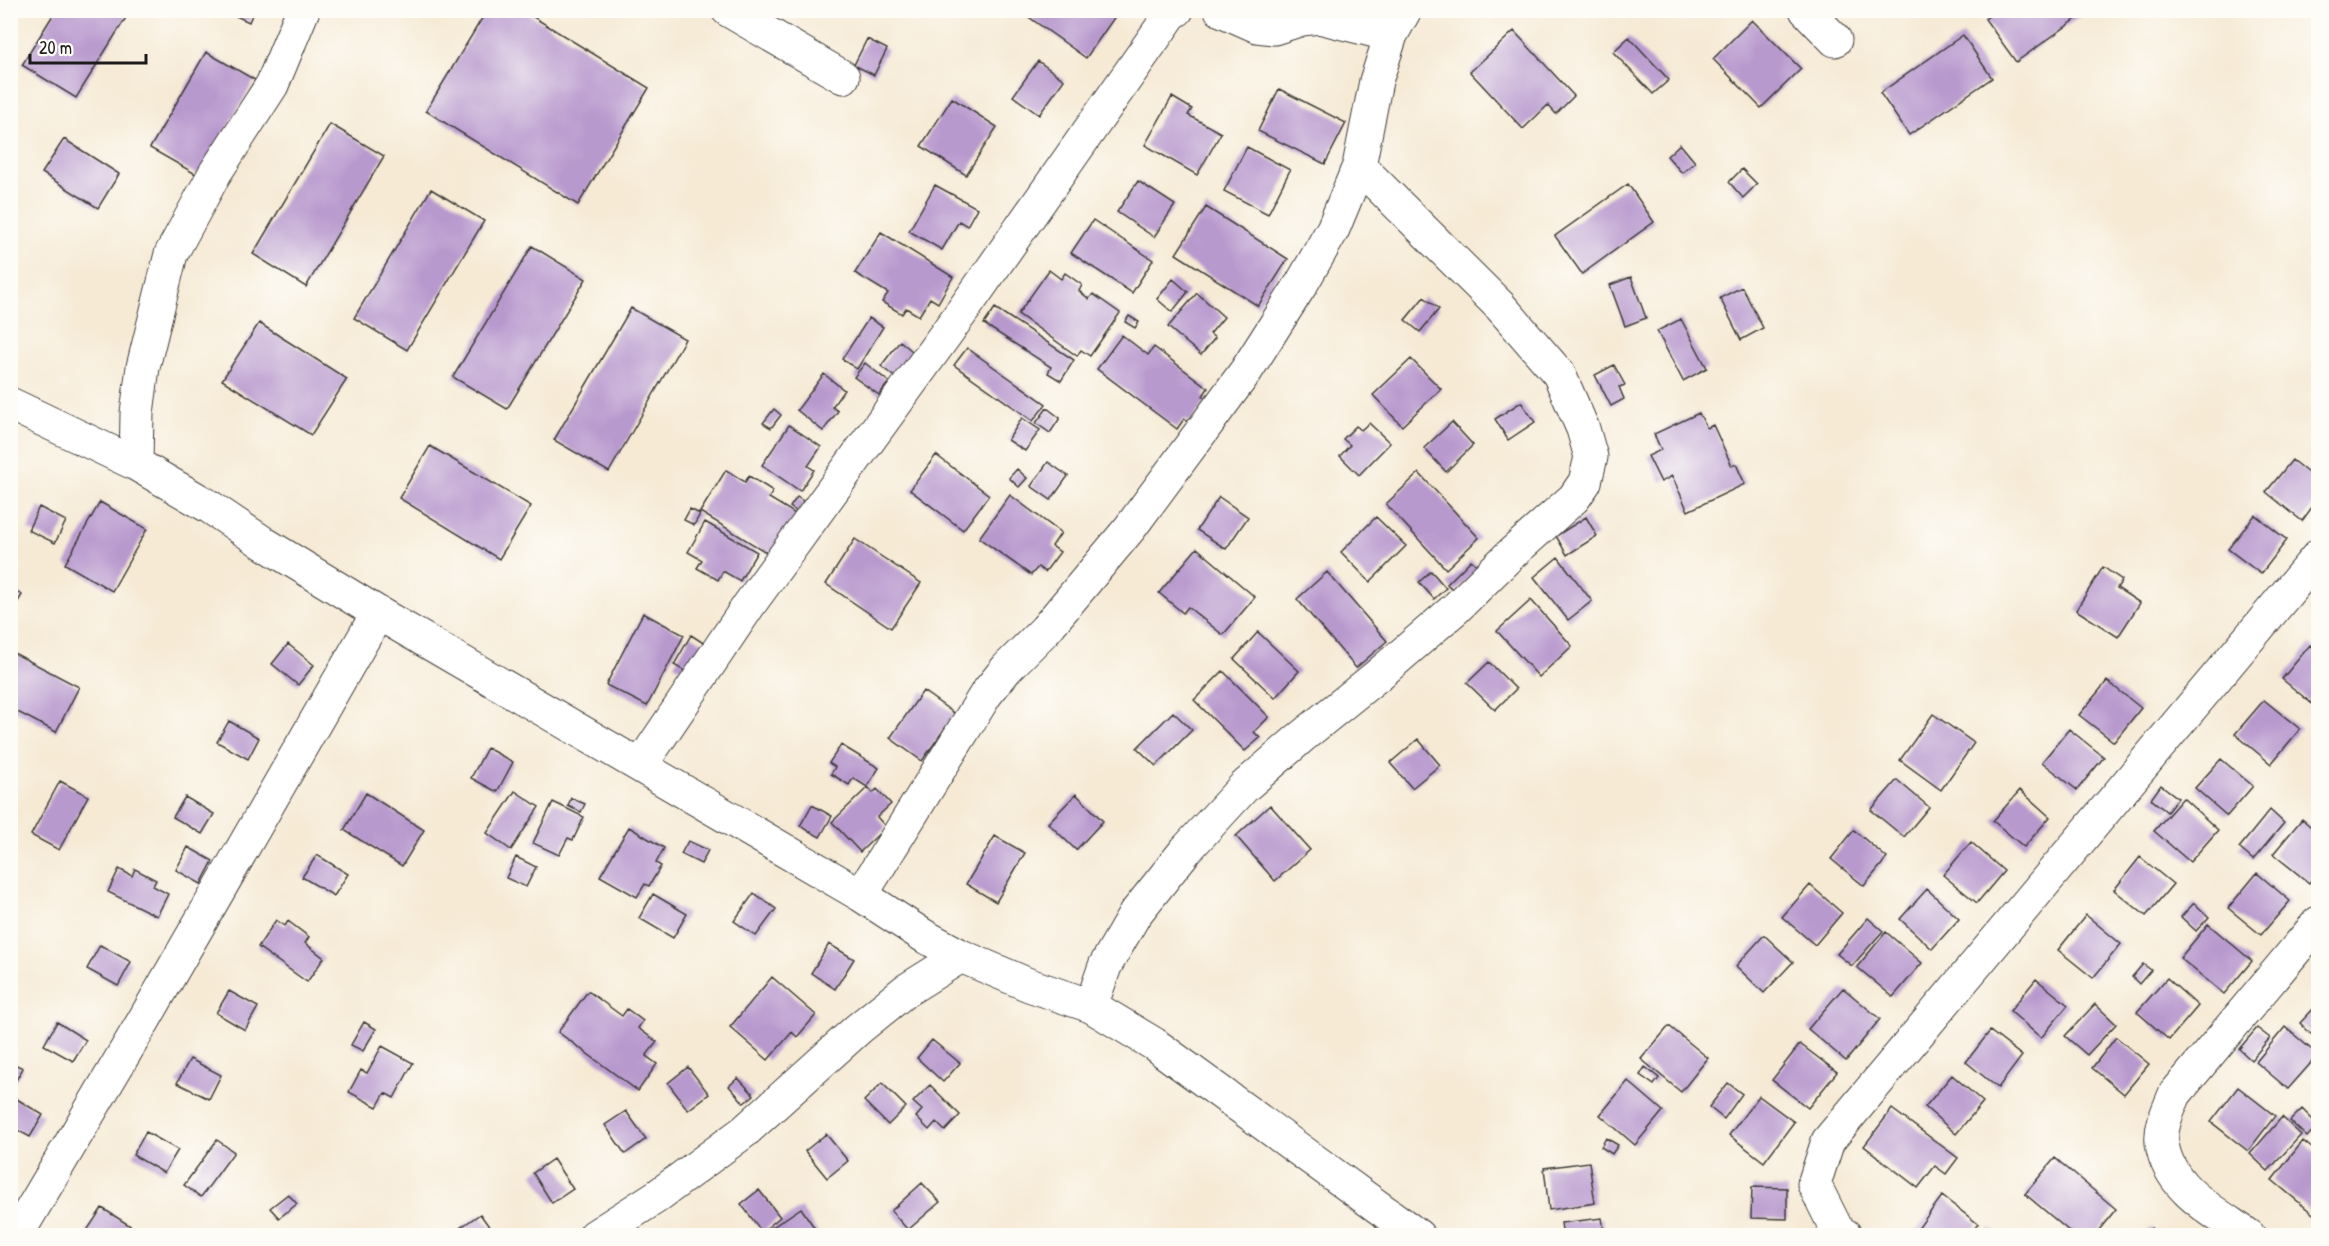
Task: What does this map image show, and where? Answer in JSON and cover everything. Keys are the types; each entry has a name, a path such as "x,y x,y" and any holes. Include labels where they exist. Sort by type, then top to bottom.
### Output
{"street":[{"path":"136,464 137,413 143,367 171,254 215,173 272,85 303,10"},
{"path":"728,10 843,77"},
{"path":"641,765 749,605 964,309 1171,14 1177,10"},
{"path":"861,895 986,694 1007,668 1045,630 1101,563 1246,371 1333,229 1359,166 1376,81 1398,23 1319,17 1302,19 1274,28 1257,26 1221,10"},
{"path":"1806,10 1835,40"},
{"path":"1090,1006 1105,966 1135,914 1186,850 1244,787 1455,609 1510,555 1574,498 1585,482 1591,457 1583,429 1559,375 1500,306 1359,166"},
{"path":"14,414 136,464 210,507 265,544 378,613 861,895 924,936 961,956 1029,985 1090,1006 1154,1044 1418,1236"},
{"path":"1846,1236 1837,1230 1814,1184 1828,1141 2319,556"},
{"path":"15,1236 150,1010 378,613"},
{"path":"2249,1236 2188,1193 2171,1169 2162,1143 2165,1117 2175,1094 2319,923"},
{"path":"595,1236 656,1197 746,1131 858,1029 905,991 961,956"}],"building":[{"path":"56,10 119,10 127,16 76,98 22,65"},
{"path":"223,10 254,10 249,22"},
{"path":"487,10 522,10 649,88 578,205 426,111"},
{"path":"1019,10 1109,10 1116,15 1086,58"},
{"path":"1997,10 2089,10 2016,62 1985,19"},
{"path":"1752,20 1801,69 1761,108 1713,59"},
{"path":"1514,31 1574,96 1556,114 1548,105 1523,129 1470,72"},
{"path":"1963,35 1992,78 1909,135 1880,93"},
{"path":"1629,37 1669,80 1653,94 1613,52"},
{"path":"867,39 887,49 874,75 854,65"},
{"path":"206,52 255,80 199,176 150,148"},
{"path":"1038,61 1064,80 1039,115 1013,96"},
{"path":"1279,89 1346,123 1325,164 1258,131"},
{"path":"1172,97 1192,109 1188,115 1221,133 1197,175 1145,145"},
{"path":"952,98 997,127 966,175 921,146"},
{"path":"330,124 384,156 306,287 253,254"},
{"path":"64,139 119,174 98,208 42,173"},
{"path":"1680,144 1695,162 1682,173 1667,156"},
{"path":"1247,147 1290,170 1268,214 1224,191"},
{"path":"1742,169 1757,184 1743,198 1729,182"},
{"path":"1138,181 1175,205 1154,237 1117,212"},
{"path":"1628,184 1654,222 1582,274 1555,236"},
{"path":"935,185 977,208 967,226 959,221 942,250 909,231"},
{"path":"431,189 484,221 407,350 354,318"},
{"path":"1206,207 1288,259 1258,306 1176,254"},
{"path":"1093,220 1153,260 1132,293 1071,253"},
{"path":"881,232 953,277 938,303 930,298 919,316 906,308 902,314 882,302 888,293 855,273"},
{"path":"532,246 586,279 507,409 453,377"},
{"path":"1049,270 1061,279 1065,273 1082,285 1079,291 1089,299 1093,294 1120,313 1090,356 1081,350 1077,356 1018,314"},
{"path":"1631,277 1646,318 1625,326 1610,285"},
{"path":"1173,279 1188,292 1172,312 1157,299"},
{"path":"1742,287 1763,328 1741,340 1720,298"},
{"path":"1197,293 1224,317 1210,334 1215,338 1201,355 1168,327"},
{"path":"1424,297 1439,309 1420,332 1405,320"},
{"path":"631,308 685,339 609,472 554,440"},
{"path":"995,308 1074,360 1061,381 1048,373 1051,367 984,324"},
{"path":"1129,316 1139,322 1135,328 1125,322"},
{"path":"869,318 883,327 857,369 842,359"},
{"path":"1681,319 1707,368 1683,381 1657,331"},
{"path":"259,323 347,379 311,435 222,380"},
{"path":"1122,335 1148,355 1154,347 1208,388 1203,396 1207,400 1190,423 1184,419 1177,429 1097,369"},
{"path":"900,341 917,355 898,380 881,366"},
{"path":"967,348 1046,404 1033,421 954,365"},
{"path":"1411,359 1441,389 1402,426 1373,395"},
{"path":"865,363 889,382 879,395 854,377"},
{"path":"1614,365 1625,385 1619,387 1624,399 1611,406 1595,375"},
{"path":"824,374 844,390 832,407 838,411 823,431 797,410"},
{"path":"1521,402 1535,422 1508,440 1495,419"},
{"path":"1047,408 1060,418 1050,433 1036,423"},
{"path":"774,409 781,415 771,428 763,423"},
{"path":"1699,413 1707,428 1713,425 1732,466 1736,464 1745,484 1688,511 1672,476 1661,482 1648,456 1661,450 1654,434"},
{"path":"1022,418 1040,430 1025,451 1008,440"},
{"path":"1452,422 1473,445 1446,472 1424,448"},
{"path":"1369,423 1390,443 1359,475 1340,456 1350,445 1343,439 1356,426 1361,430"},
{"path":"789,425 821,447 808,466 814,470 800,491 762,465"},
{"path":"430,446 531,506 499,559 399,498"},
{"path":"936,455 989,495 963,530 910,490"},
{"path":"2292,460 2318,481 2318,499 2302,521 2266,492"},
{"path":"1048,462 1068,476 1051,500 1031,486"},
{"path":"1017,469 1027,478 1019,487 1009,478"},
{"path":"726,470 745,482 749,476 773,491 769,498 799,516 774,557 700,512"},
{"path":"1419,473 1479,538 1446,569 1386,504"},
{"path":"1010,495 1061,533 1052,546 1060,552 1045,572 1038,567 1031,575 979,538"},
{"path":"797,497 806,503 799,513 790,507"},
{"path":"1219,497 1248,517 1226,549 1197,530"},
{"path":"100,502 147,529 112,591 65,564"},
{"path":"39,507 66,521 55,543 28,530"},
{"path":"690,509 700,514 694,525 684,520"},
{"path":"2255,515 2287,540 2261,574 2228,549"},
{"path":"1376,517 1406,546 1370,582 1341,552"},
{"path":"1586,517 1597,536 1567,555 1556,536"},
{"path":"705,522 757,552 740,581 723,571 718,580 697,568 702,560 688,552"},
{"path":"855,539 921,583 891,628 826,584"},
{"path":"1197,548 1255,597 1223,635 1188,607 1183,613 1159,593"},
{"path":"1558,557 1592,601 1568,620 1534,577"},
{"path":"1471,560 1479,567 1455,592 1447,584"},
{"path":"2103,567 2122,580 2117,588 2140,603 2118,637 2076,610"},
{"path":"1431,571 1446,588 1434,599 1419,582"},
{"path":"1327,572 1387,641 1356,668 1297,599"},
{"path":"10,588 22,595 10,615"},
{"path":"1531,600 1572,646 1539,677 1497,631"},
{"path":"643,613 684,635 647,706 606,685"},
{"path":"1258,632 1299,671 1275,698 1234,659"},
{"path":"691,635 705,644 688,673 674,665"},
{"path":"288,644 314,665 298,685 272,664"},
{"path":"2310,645 2318,652 2317,708 2282,679"},
{"path":"10,651 79,687 56,732 10,708"},
{"path":"1489,662 1516,689 1495,710 1467,683"},
{"path":"1223,671 1269,717 1254,732 1260,738 1245,751 1194,700"},
{"path":"2107,681 2141,708 2114,742 2079,715"},
{"path":"923,691 955,714 922,761 890,738"},
{"path":"2264,700 2300,729 2271,764 2235,734"},
{"path":"1173,712 1192,730 1156,766 1137,748"},
{"path":"1933,714 1974,743 1941,790 1900,760"},
{"path":"229,721 259,738 248,759 217,742"},
{"path":"2069,729 2104,757 2077,790 2042,762"},
{"path":"1418,739 1440,765 1412,788 1390,763"},
{"path":"841,745 879,768 867,787 853,778 849,785 831,774 835,767 829,763"},
{"path":"487,748 513,762 497,792 471,778"},
{"path":"2221,759 2253,786 2227,816 2195,788"},
{"path":"1897,780 1929,807 1904,837 1871,810"},
{"path":"60,781 88,796 59,850 31,835"},
{"path":"2161,785 2178,798 2167,812 2151,799"},
{"path":"868,787 873,793 877,789 891,804 877,817 886,827 860,852 832,822"},
{"path":"2020,790 2050,817 2024,847 1993,821"},
{"path":"515,791 539,807 511,850 487,833"},
{"path":"366,793 424,830 402,866 344,830"},
{"path":"1076,794 1103,821 1076,850 1048,823"},
{"path":"185,797 214,814 202,834 173,817"},
{"path":"571,798 585,804 581,812 568,806"},
{"path":"2183,798 2218,830 2190,862 2154,831"},
{"path":"553,802 584,817 573,840 568,838 559,855 533,843"},
{"path":"812,805 832,816 820,837 800,826"},
{"path":"1270,805 1310,850 1275,881 1236,836"},
{"path":"2270,810 2284,823 2253,860 2239,848"},
{"path":"2302,819 2318,833 2318,871 2309,883 2273,854"},
{"path":"629,827 664,848 656,863 661,866 649,886 645,884 637,897 600,876"},
{"path":"1854,830 1887,858 1864,886 1831,859"},
{"path":"995,836 1025,853 996,902 966,884"},
{"path":"688,841 708,850 701,864 681,854"},
{"path":"1971,842 2004,871 1977,903 1943,875"},
{"path":"188,847 213,861 201,884 176,870"},
{"path":"317,855 348,874 334,896 302,877"},
{"path":"516,857 536,867 526,887 506,878"},
{"path":"2140,857 2173,884 2146,916 2114,890"},
{"path":"119,869 132,876 135,869 156,880 153,886 168,894 157,916 108,892"},
{"path":"2257,873 2290,901 2261,935 2228,908"},
{"path":"1810,885 1842,913 1815,945 1782,917"},
{"path":"1927,889 1959,919 1932,949 1900,919"},
{"path":"754,893 776,909 756,936 734,921"},
{"path":"653,894 687,914 673,938 639,918"},
{"path":"2194,903 2209,917 2196,931 2181,917"},
{"path":"2086,915 2121,944 2093,978 2058,950"},
{"path":"1868,918 1883,931 1852,966 1837,954"},
{"path":"276,920 285,926 288,921 309,937 305,943 324,958 307,982 258,947"},
{"path":"2208,924 2252,961 2224,994 2180,958"},
{"path":"1886,932 1922,963 1893,997 1857,967"},
{"path":"1764,935 1793,962 1764,993 1736,966"},
{"path":"829,944 854,959 835,989 811,973"},
{"path":"100,945 131,962 118,986 87,969"},
{"path":"2143,964 2151,970 2139,984 2132,977"},
{"path":"772,977 816,1015 797,1037 792,1032 768,1060 730,1027"},
{"path":"2167,978 2198,1006 2169,1040 2137,1012"},
{"path":"2036,979 2068,1005 2041,1038 2010,1011"},
{"path":"1843,988 1880,1019 1846,1061 1808,1029"},
{"path":"229,991 258,1007 245,1030 216,1013"},
{"path":"588,991 622,1016 627,1009 643,1021 638,1028 657,1042 646,1056 657,1064 638,1091 558,1032"},
{"path":"2095,1004 2116,1024 2087,1055 2065,1036"},
{"path":"2318,1004 2318,1041 2300,1023"},
{"path":"57,1022 86,1040 73,1061 44,1045"},
{"path":"364,1022 376,1029 363,1051 351,1045"},
{"path":"1669,1026 1708,1058 1681,1092 1641,1059"},
{"path":"2285,1027 2318,1055 2288,1089 2256,1062"},
{"path":"2257,1028 2270,1038 2251,1060 2239,1049"},
{"path":"1990,1031 2022,1056 1998,1088 1966,1062"},
{"path":"2116,1037 2149,1064 2124,1094 2092,1068"},
{"path":"932,1040 960,1063 943,1082 917,1058"},
{"path":"1800,1044 1837,1072 1808,1108 1772,1080"},
{"path":"382,1046 413,1063 394,1098 385,1093 377,1107 349,1092 361,1070 367,1073"},
{"path":"190,1059 221,1075 209,1099 177,1083"},
{"path":"10,1062 23,1068 10,1091"},
{"path":"688,1067 709,1094 688,1110 668,1083"},
{"path":"1645,1067 1659,1078 1654,1085 1640,1075"},
{"path":"1952,1075 1983,1102 1956,1134 1925,1107"},
{"path":"738,1078 754,1095 744,1103 729,1086"},
{"path":"1628,1081 1663,1111 1635,1145 1600,1115"},
{"path":"882,1083 906,1107 888,1125 864,1101"},
{"path":"1728,1083 1742,1094 1724,1119 1709,1107"},
{"path":"930,1085 960,1115 945,1131 936,1122 929,1130 916,1117 922,1110 913,1102"},
{"path":"2238,1087 2275,1116 2248,1151 2211,1122"},
{"path":"12,1096 43,1115 30,1137 10,1126"},
{"path":"1759,1096 1794,1122 1764,1162 1729,1135"},
{"path":"1892,1109 1958,1158 1946,1174 1935,1166 1918,1188 1864,1146"},
{"path":"2302,1109 2318,1125 2307,1137 2290,1121"},
{"path":"626,1111 646,1139 625,1154 605,1125"},
{"path":"2282,1117 2301,1135 2268,1171 2250,1154"},
{"path":"146,1132 178,1150 164,1173 133,1155"},
{"path":"826,1134 848,1161 827,1178 805,1151"},
{"path":"1606,1138 1618,1145 1612,1154 1601,1147"},
{"path":"217,1140 234,1152 201,1197 184,1185"},
{"path":"2303,1141 2318,1153 2318,1218 2272,1180"},
{"path":"2055,1158 2116,1209 2094,1236 2075,1236 2025,1194"},
{"path":"553,1159 573,1189 552,1203 533,1173"},
{"path":"1589,1162 1595,1203 1549,1210 1544,1168"},
{"path":"922,1183 940,1202 908,1230 891,1211"},
{"path":"1752,1187 1787,1188 1787,1219 1751,1218"},
{"path":"759,1190 780,1217 762,1232 741,1204"},
{"path":"288,1194 297,1204 279,1218 270,1208"},
{"path":"1942,1196 1978,1224 1969,1236 1917,1236 1914,1234"},
{"path":"102,1208 132,1227 126,1236 91,1236 86,1232"},
{"path":"801,1208 820,1236 774,1236 770,1229"},
{"path":"480,1214 496,1236 465,1236 460,1228"},
{"path":"1602,1218 1605,1236 1563,1236 1561,1223"},
{"path":"1990,1228 2001,1236 1984,1236"},
{"path":"2151,1228 2160,1236 2145,1236"}]}
